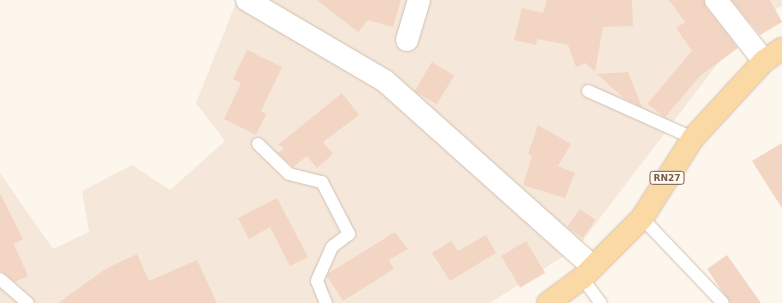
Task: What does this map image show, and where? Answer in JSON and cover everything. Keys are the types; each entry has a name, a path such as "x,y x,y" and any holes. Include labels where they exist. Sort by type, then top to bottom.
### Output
{"main road":[{"name":"RN27","path":"548,303 588,273 642,218 693,138 764,61 782,49"}],"street":[{"path":"247,0 385,81 588,273"},
{"path":"406,40 419,0"},
{"path":"716,0 764,61"}],"lane":[{"path":"588,91 693,138"},
{"path":"258,144 289,174 322,182 349,234 332,247 317,281 326,303"},
{"path":"642,218 723,303"},
{"path":"588,273 601,303"},
{"path":"0,279 28,303"}],"shaded area":[{"path":"237,0 782,0 782,6 747,25 578,247 490,303 0,303 0,173 53,249 89,232 82,191 132,165 170,190 225,141 196,103"}],"building":[{"path":"317,0 401,0 393,27 368,20 358,32"},
{"path":"547,0 632,0 633,26 603,27 595,72 585,63 576,67 568,45 537,39 536,45 514,40 522,8 543,13"},
{"path":"669,0 704,0 706,8 738,48 700,76 665,117 647,104 692,51 676,28 685,22"},
{"path":"732,0 770,0 782,22 760,35"},
{"path":"247,50 282,67 261,111 266,114 256,135 224,119 241,83 233,79"},
{"path":"432,62 454,75 437,105 414,91"},
{"path":"628,72 642,107 625,99 597,74"},
{"path":"342,93 359,115 323,142 333,154 317,168 307,156 293,167 278,153 284,148 278,145"},
{"path":"538,125 571,144 558,166 575,173 565,198 523,185 532,156 528,154"},
{"path":"782,143 782,208 752,161"},
{"path":"0,193 23,239 14,244 28,276 15,282 0,270"},
{"path":"277,198 308,257 290,266 270,227 249,239 238,218"},
{"path":"580,209 596,220 583,238 567,227"},
{"path":"395,232 408,249 389,260 394,269 343,301 327,276 329,273"},
{"path":"486,235 496,253 450,281 432,253 451,241 458,251"},
{"path":"526,241 545,273 520,288 501,256"},
{"path":"137,254 149,281 197,260 217,303 58,303 107,268"},
{"path":"727,255 761,303 730,303 707,269"}]}
